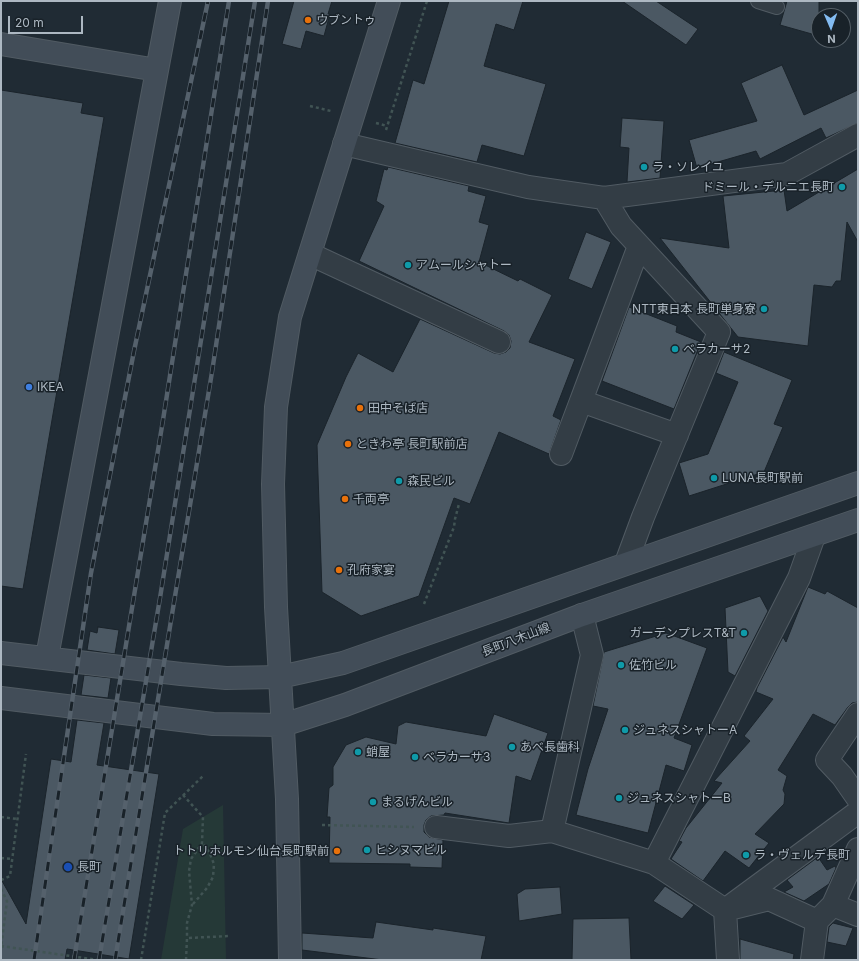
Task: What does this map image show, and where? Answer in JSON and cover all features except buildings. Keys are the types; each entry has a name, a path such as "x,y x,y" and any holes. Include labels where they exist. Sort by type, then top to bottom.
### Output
{"street":[{"path":"47,657 170,1"},
{"path":"290,960 287,799 280,677 274,484 276,407 290,317 389,1"},
{"path":"1,44 157,70"},
{"path":"344,144 528,187 604,198 786,174 858,135"},
{"path":"604,198 621,226 719,332 626,563"},
{"path":"561,454 639,246"},
{"path":"310,254 500,342"},
{"path":"582,401 677,435"},
{"path":"1,653 226,678 280,677 343,662 858,483"},
{"name":"長町八木山線","path":"1,698 213,724 283,725 345,705 582,615 858,520"},
{"path":"654,863 799,578 814,536"},
{"path":"552,830 592,655 582,615"},
{"path":"858,714 827,760 842,776 858,799"},
{"path":"725,910 858,812"},
{"path":"436,827 509,836 552,830 654,863 725,910 769,899 817,921"},
{"path":"812,960 817,921 833,905 858,849"},
{"path":"833,905 858,915"},
{"path":"725,910 728,960"}],"lane":[{"path":"758,1 777,7"}],"path":[{"path":"385,132 427,1"},
{"path":"310,106 331,111"},
{"path":"370,121 387,126"},
{"path":"424,604 454,527 454,519 459,504"},
{"path":"1,880 10,876 26,754"},
{"path":"141,960 165,813 203,776"},
{"path":"183,795 203,817 202,843 191,859 189,871 192,904 187,923 186,960"},
{"path":"1,817 18,819"},
{"path":"322,825 436,827"},
{"path":"192,904 207,888 213,877 214,864 210,854 202,843"},
{"path":"1,858 12,859"},
{"path":"1,889 7,901 1,947 98,960"},
{"path":"187,938 230,936"}],"green space":[{"path":"223,805 226,960 161,960 183,829"}],"railway":[{"path":"34,960 91,573 134,351 208,1"},
{"path":"74,960 163,420 229,1"},
{"path":"99,960 160,598 255,1"},
{"path":"115,960 212,372 268,1"}],"place":[{"name":"ウブントゥ","path":"308,20"},
{"name":"ラ・ソレイユ","path":"644,167"},
{"name":"ドミール・デルニエ長町","path":"842,187"},
{"name":"アムールシャトー","path":"408,265"},
{"name":"NTT東日本 長町単身寮","path":"764,309"},
{"name":"ベラカーサ2","path":"675,349"},
{"name":"IKEA","path":"29,387"},
{"name":"田中そば店","path":"360,408"},
{"name":"ときわ亭 長町駅前店","path":"348,444"},
{"name":"LUNA長町駅前","path":"714,478"},
{"name":"森民ビル","path":"399,481"},
{"name":"千両亭","path":"345,499"},
{"name":"孔府家宴","path":"339,570"},
{"name":"ガーデンプレスT&T","path":"744,633"},
{"name":"佐竹ビル","path":"621,665"},
{"name":"ジュネスシャトーA","path":"625,730"},
{"name":"あべ長歯科","path":"512,747"},
{"name":"蛸屋","path":"358,752"},
{"name":"ベラカーサ3","path":"415,757"},
{"name":"ジュネスシャトーB","path":"619,798"},
{"name":"まるげんビル","path":"373,802"},
{"name":"ヒシヌマビル","path":"367,850"},
{"name":"トトリホルモン仙台長町駅前","path":"337,851"},
{"name":"ラ・ヴェルデ長町","path":"746,855"},
{"name":"長町","path":"68,867"}]}
